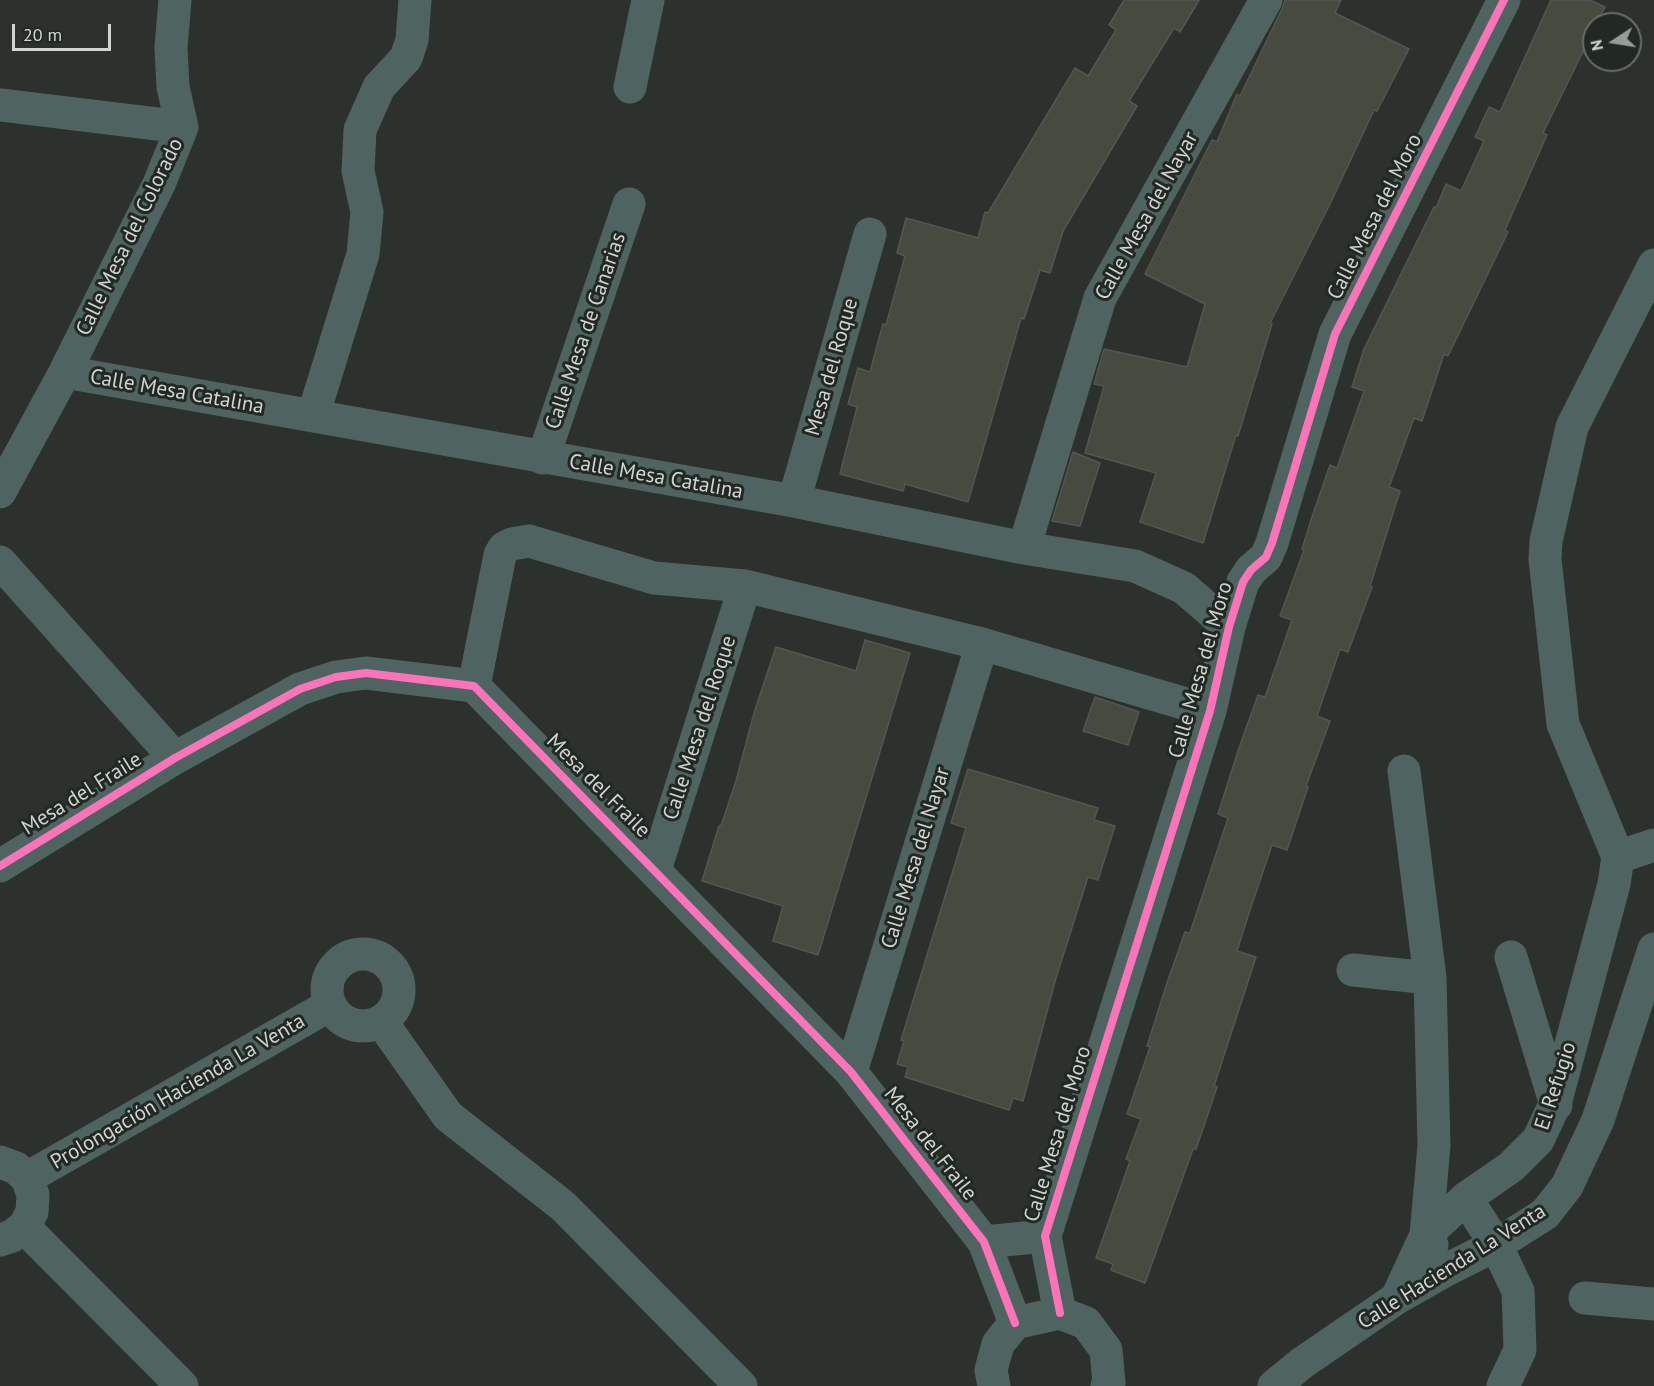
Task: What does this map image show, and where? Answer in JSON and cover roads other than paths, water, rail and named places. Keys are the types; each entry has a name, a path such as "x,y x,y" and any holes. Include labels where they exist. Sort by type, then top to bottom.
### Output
{"street":[{"name":"Calle Mesa del Colorado","path":"0,492 65,372 159,184 182,127 173,87 171,47 175,0"},
{"path":"313,416 363,254 367,212 358,171 360,130 379,87 406,57 412,40 415,0"},
{"path":"630,87 648,0"},
{"name":"Calle Mesa del Nayar","path":"1024,548 1100,298 1266,0"},
{"name":"Calle Mesa del Moro","path":"1060,1313 1045,1236 1210,711 1229,627 1243,582 1251,570 1266,557 1272,543 1335,334 1504,0"},
{"path":"0,105 182,127"},
{"name":"Calle Mesa de Canarias","path":"543,458 629,204"},
{"name":"Mesa del Roque","path":"794,501 870,234"},
{"path":"1654,265 1572,427 1546,541 1545,559 1563,723 1618,857 1654,844"},
{"name":"Calle Mesa Catalina","path":"65,372 794,501 1024,548 1135,566 1184,588 1229,627"},
{"path":"474,686 500,555 504,548 512,544 529,541 654,578 745,586 982,644 1210,711"},
{"path":"0,562 175,758"},
{"name":"Calle Mesa del Roque","path":"655,870 745,586"},
{"name":"Calle Mesa del Nayar","path":"850,1072 982,644"},
{"name":"Mesa del Fraile","path":"0,866 175,758 300,689 336,677 366,672 474,686 850,1072 984,1242 1015,1323"},
{"path":"1404,771 1430,978 1434,1146 1426,1235 1448,1269"},
{"name":"El Refugio","path":"1397,1298 1426,1235 1466,1198 1511,1167 1538,1140 1555,1104 1614,884 1618,857"},
{"name":"Calle Hacienda La Venta","path":"1274,1386 1302,1363 1397,1298 1496,1245 1545,1214 1567,1186 1598,1120 1654,949"},
{"path":"368,954 380,958 390,966 397,977 399,990 397,1002 391,1013 381,1022 358,1026 337,1015 330,1005 329,980 334,968 344,959 368,954"},
{"path":"1511,957 1555,1104 1598,1120"},
{"path":"1353,970 1430,978"},
{"name":"Prolongación Hacienda La Venta","path":"13,1170 330,1005"},
{"path":"381,1022 448,1116 563,1206 741,1386"},
{"path":"13,1170 33,1194 32,1212 12,1233 182,1386"},
{"path":"1466,1198 1496,1245 1518,1292 1520,1350 1503,1386"},
{"path":"984,1242 1045,1236"},
{"path":"1585,1298 1654,1304"},
{"path":"994,1386 991,1370 998,1344 1015,1323 1060,1313 1086,1323 1106,1350 1109,1383 1107,1386"}]}
